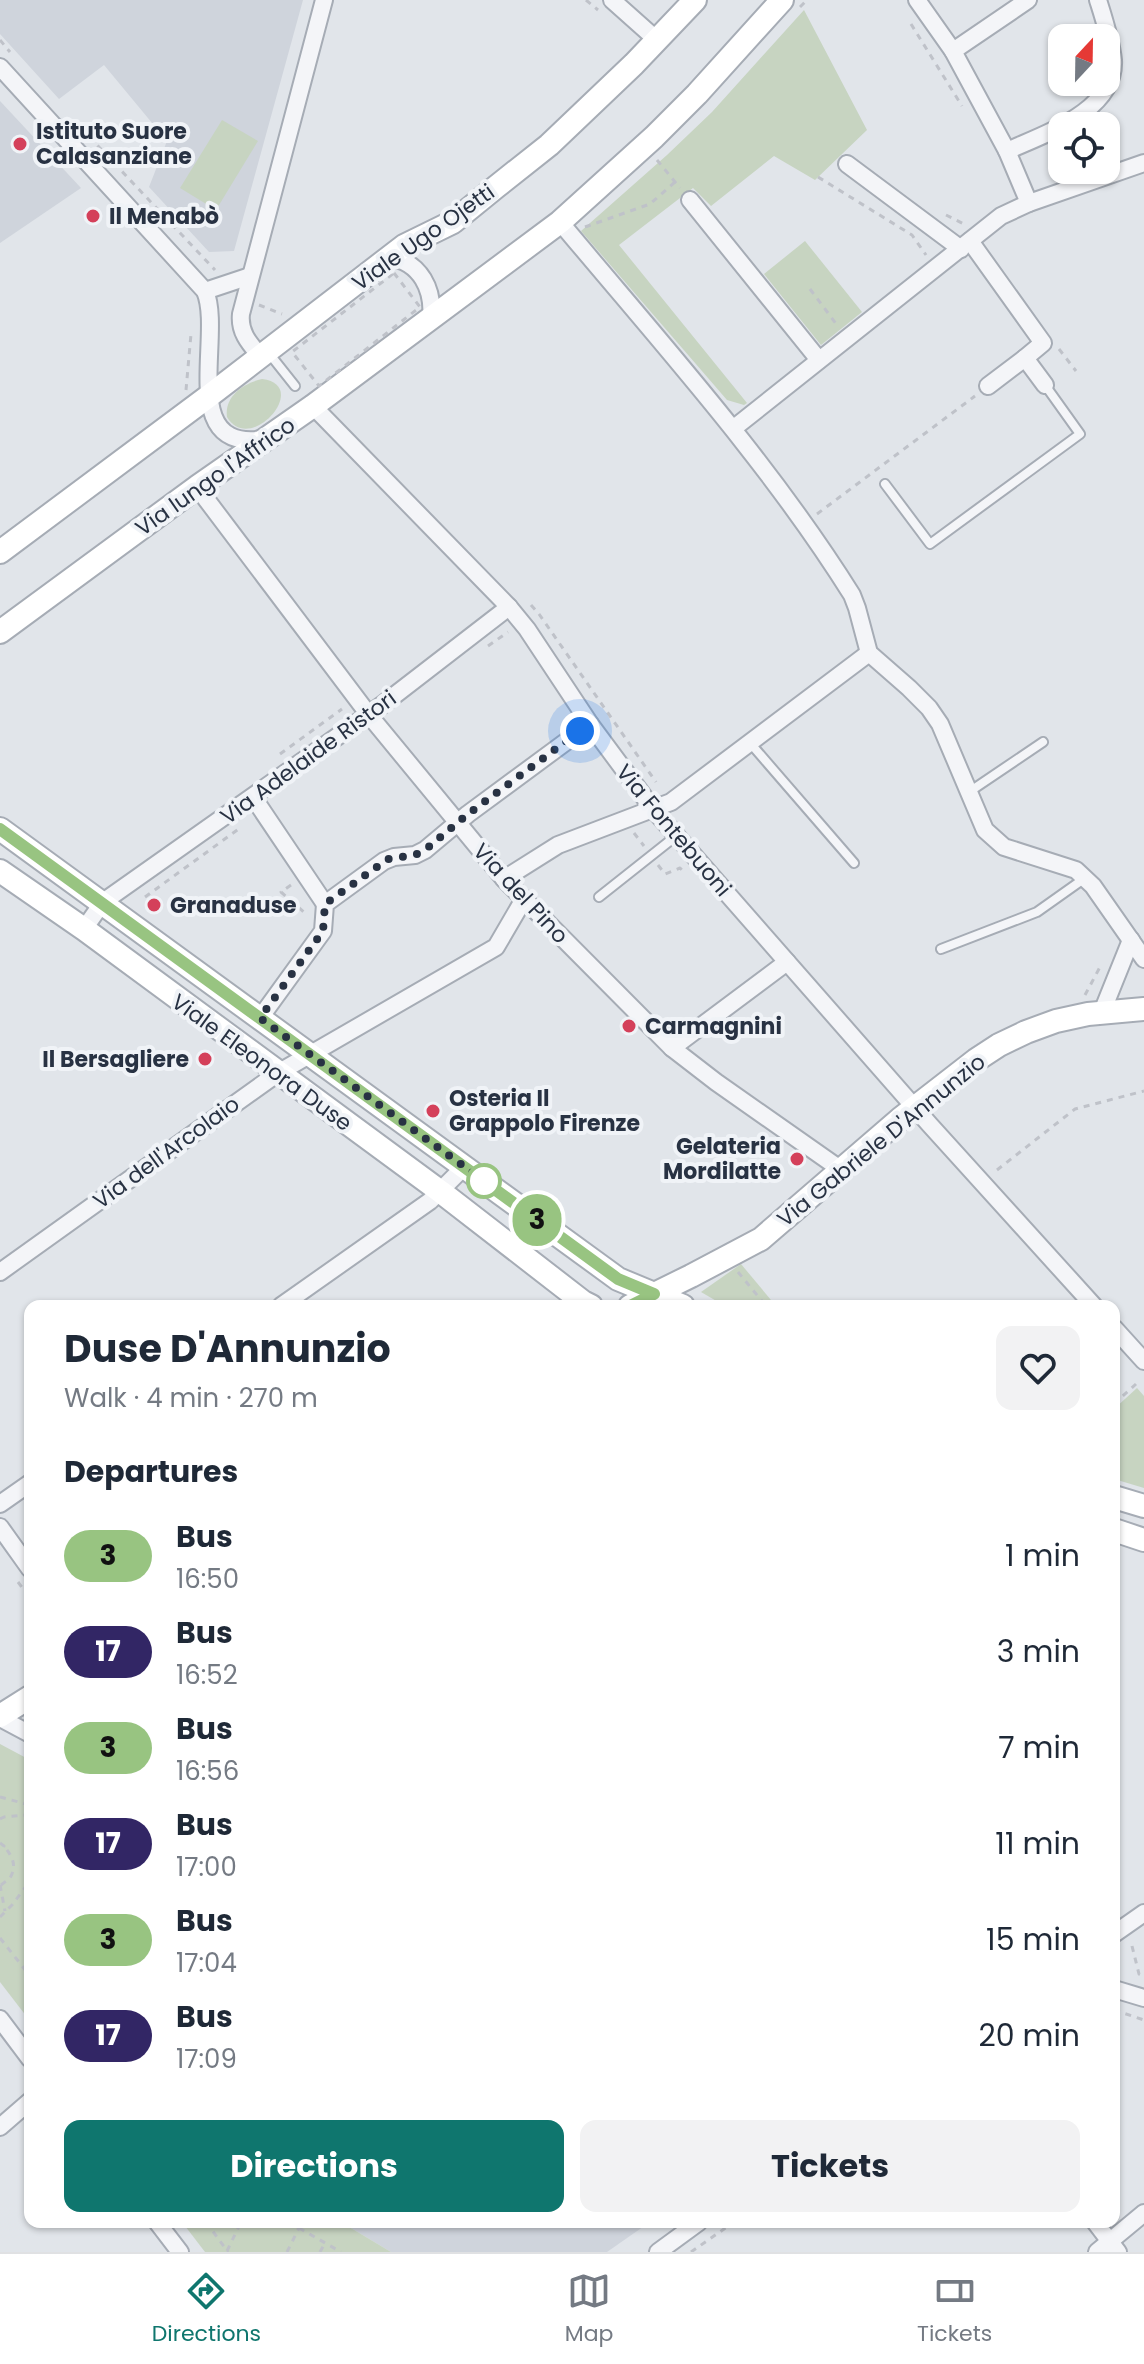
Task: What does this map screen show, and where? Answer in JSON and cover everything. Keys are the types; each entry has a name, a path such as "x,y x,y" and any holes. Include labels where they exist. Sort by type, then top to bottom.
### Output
{"main road":[{"name":"Viale Ugo Ojetti","path":"0,552 404,246 453,222 549,145 658,41 695,0"},
{"name":"Via lungo l'Affrico","path":"0,632 431,319 570,225 654,137 763,9 782,0"},
{"name":"Viale Eleonora Duse","path":"0,829 618,1279 668,1300"},
{"name":"Viale Eleonora Duse","path":"0,871 84,929 441,1192 580,1300"},
{"name":"Via Gabriele D'Annunzio","path":"642,1300 761,1239 915,1107 976,1060 1015,1037 1056,1021 1102,1012 1144,1009"},
{"path":"1120,1499 1144,1506"},
{"path":"1120,1532 1144,1540"},
{"path":"0,1717 24,1701"}],"street":[{"path":"264,354 244,335 240,324 324,0"},
{"path":"612,0 658,41"},
{"path":"917,0 953,51 1007,151 1029,203"},
{"path":"953,51 1028,0"},
{"path":"1007,151 1058,128 1086,112 1099,99 1112,73 1113,62 1098,0"},
{"path":"0,67 205,291 210,308 209,396"},
{"path":"734,428 966,238 1029,203 1144,163"},
{"path":"847,164 966,238 1043,343 988,386"},
{"path":"690,200 819,360"},
{"path":"570,225 734,428 804,522 852,595 869,653 929,708 945,734 985,830 997,842 1014,851 1080,874 1144,959"},
{"path":"389,257 411,265 423,278 431,298 431,319"},
{"path":"205,291 250,276"},
{"path":"1025,358 1045,385"},
{"name":"Via lungo l'Affrico","path":"209,396 216,421 223,431 243,440 266,438"},
{"name":"Via Fontebuoni","path":"313,406 509,607 653,809 1089,1300"},
{"name":"Via del Pino","path":"197,487 369,715 504,879 672,1048 840,1169"},
{"name":"Via Adelaide Ristori","path":"103,902 369,715 509,607"},
{"path":"504,879 558,845 671,802 869,653"},
{"path":"325,904 388,859 421,853 590,724"},
{"path":"253,797 325,904 323,931 260,1018"},
{"name":"Via dell'Arcolaio","path":"0,1272 278,1073 496,947 524,899"},
{"path":"84,929 103,902"},
{"path":"1102,1012 1131,940"},
{"path":"672,1048 787,962"},
{"path":"289,1300 441,1192 464,1167"},
{"path":"1120,1333 1141,1352"},
{"path":"0,1504 24,1487"},
{"path":"0,1527 24,1561"},
{"path":"0,1717 24,1731"},
{"path":"1120,1930 1144,1913"},
{"path":"1120,1991 1144,1998"},
{"path":"0,2019 24,2051"},
{"path":"0,2127 24,2106"},
{"path":"1098,2228 1108,2248 1144,2213"},
{"path":"162,2228 180,2252"},
{"path":"658,2252 691,2228"}],"lane":[{"path":"264,354 295,386"},
{"path":"885,484 930,544 1080,434 1045,385"},
{"path":"969,792 1043,742"},
{"path":"751,744 854,863"},
{"path":"599,897 676,836"},
{"path":"941,949 1037,912 1080,874"}],"path":[{"path":"904,13 968,116"},
{"path":"0,40 18,61"},
{"path":"72,121 89,135 214,270"},
{"path":"656,158 690,200"},
{"path":"818,177 912,235 929,260"},
{"path":"570,225 650,204 675,182"},
{"path":"944,214 957,221 966,238"},
{"path":"394,273 420,307 319,386 292,352 394,273"},
{"path":"810,289 842,331"},
{"path":"258,304 288,316"},
{"path":"185,399 192,330"},
{"path":"804,522 988,386"},
{"path":"481,652 509,632"},
{"path":"624,821 665,874 680,868 688,877"},
{"path":"293,884 281,892 310,917"},
{"path":"1085,995 1100,968"},
{"path":"997,1170 1075,1109 1144,1091"},
{"path":"733,1266 761,1300"},
{"path":"1120,1399 1136,1384"},
{"path":"0,1797 24,1803"},
{"path":"0,1819 24,1815"},
{"path":"1,1846 11,1855 14,1863 10,1878 1,1885 5,1912"},
{"path":"0,1917 24,1888"},
{"path":"0,1938 24,1968"},
{"path":"1132,1946 1139,1974 1144,1976"},
{"path":"1120,2012 1144,2020"},
{"path":"210,2228 227,2252 238,2228"},
{"path":"287,2252 299,2228 341,2252"},
{"path":"691,2252 725,2228"},
{"path":"320,2252 325,2243"}],"shaded area":[{"path":"0,0 303,0 234,251 209,252 149,187 167,141 104,65 59,99 0,34"},
{"name":"Istituto Suore Calasanziane","path":"0,101 81,188 0,243"},
{"path":"351,2228 641,2228 607,2252 391,2252"}],"green space":[{"path":"804,10 867,130 815,180 774,156 711,206 693,188 619,245 747,403 744,405 727,400 581,231 712,112"},
{"path":"222,120 258,141 216,210 180,188"},
{"path":"805,241 862,312 821,345 764,274"},
{"path":"262,379 276,384 281,393 279,404 261,424 249,428 237,427 227,417 232,397 242,387"},
{"path":"741,1264 771,1300 715,1300 701,1292"},
{"path":"1137,1388 1144,1396 1144,1488 1120,1481 1120,1404"},
{"path":"0,1744 24,1757 24,2013 0,1982"},
{"path":"187,2228 351,2228 391,2252 205,2252"}],"bus line":[{"name":"3","path":"0,829 618,1279 654,1294 642,1300"}],"place":[{"name":"Istituto Suore Calasanziane","path":"20,144"},
{"name":"Il Menabò","path":"93,216"},
{"name":"Granaduse","path":"154,905"},
{"name":"Carmagnini","path":"629,1026"},
{"name":"Il Bersagliere","path":"205,1059"},
{"name":"Osteria Il Grappolo Firenze","path":"433,1111"},
{"name":"Gelateria Mordilatte","path":"797,1159"}],"route":[{"path":"484,1181 260,1018 323,931 325,904 388,859 415,855 425,850 580,731"}]}
